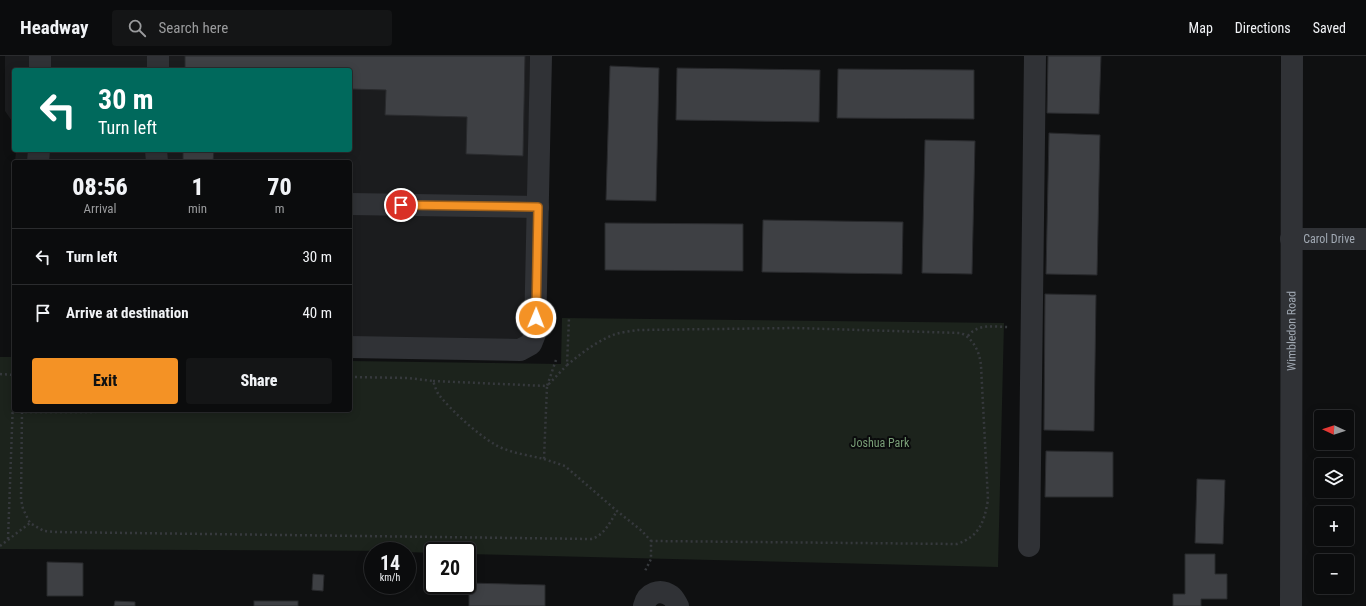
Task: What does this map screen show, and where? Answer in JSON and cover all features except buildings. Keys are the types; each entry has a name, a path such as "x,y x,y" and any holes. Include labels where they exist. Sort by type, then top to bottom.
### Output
{"street":[{"path":"40,56 40,68"},
{"path":"158,56 158,68"},
{"path":"352,347 520,350 531,344 536,334 541,56"},
{"path":"1029,546 1035,56"},
{"name":"Wimbledon Road","path":"1291,606 1292,56"},
{"path":"352,204 538,207"},
{"name":"Carol Drive","path":"1291,239 1366,239"},
{"path":"644,606 645,601 653,593 662,592 672,597 678,606"}],"path":[{"path":"567,365 569,318"},
{"path":"968,336 972,331 981,327 1032,327"},
{"path":"352,377 408,378 433,381 547,386 578,355 618,333 638,330 795,328 961,333 968,336 977,349 981,366 988,500 984,518 980,528 974,535 966,541 957,544 651,540 565,466 495,445 452,409 438,394 433,381"},
{"path":"544,459 547,386 556,360"},
{"path":"0,374 12,374"},
{"path":"8,540 13,412"},
{"path":"22,412 20,499 30,523 44,531 591,540 597,538 608,527 617,511"},
{"path":"0,546 30,523"},
{"path":"641,579 651,559 651,540"}],"shaded area":[{"path":"5,56 530,56 525,358 352,356 352,160 15,160 16,152 352,152 352,68 12,68 12,121 5,111"},
{"path":"12,306 12,352 11,352"}],"green space":[{"name":"Joshua Park","path":"562,318 1004,323 998,567 476,554 476,542 424,542 424,553 416,552 416,542 364,542 364,551 0,549 0,357 12,357 12,412 352,412 352,361 561,364"}],"route":[{"path":"401,205 538,207 536,318"}]}
